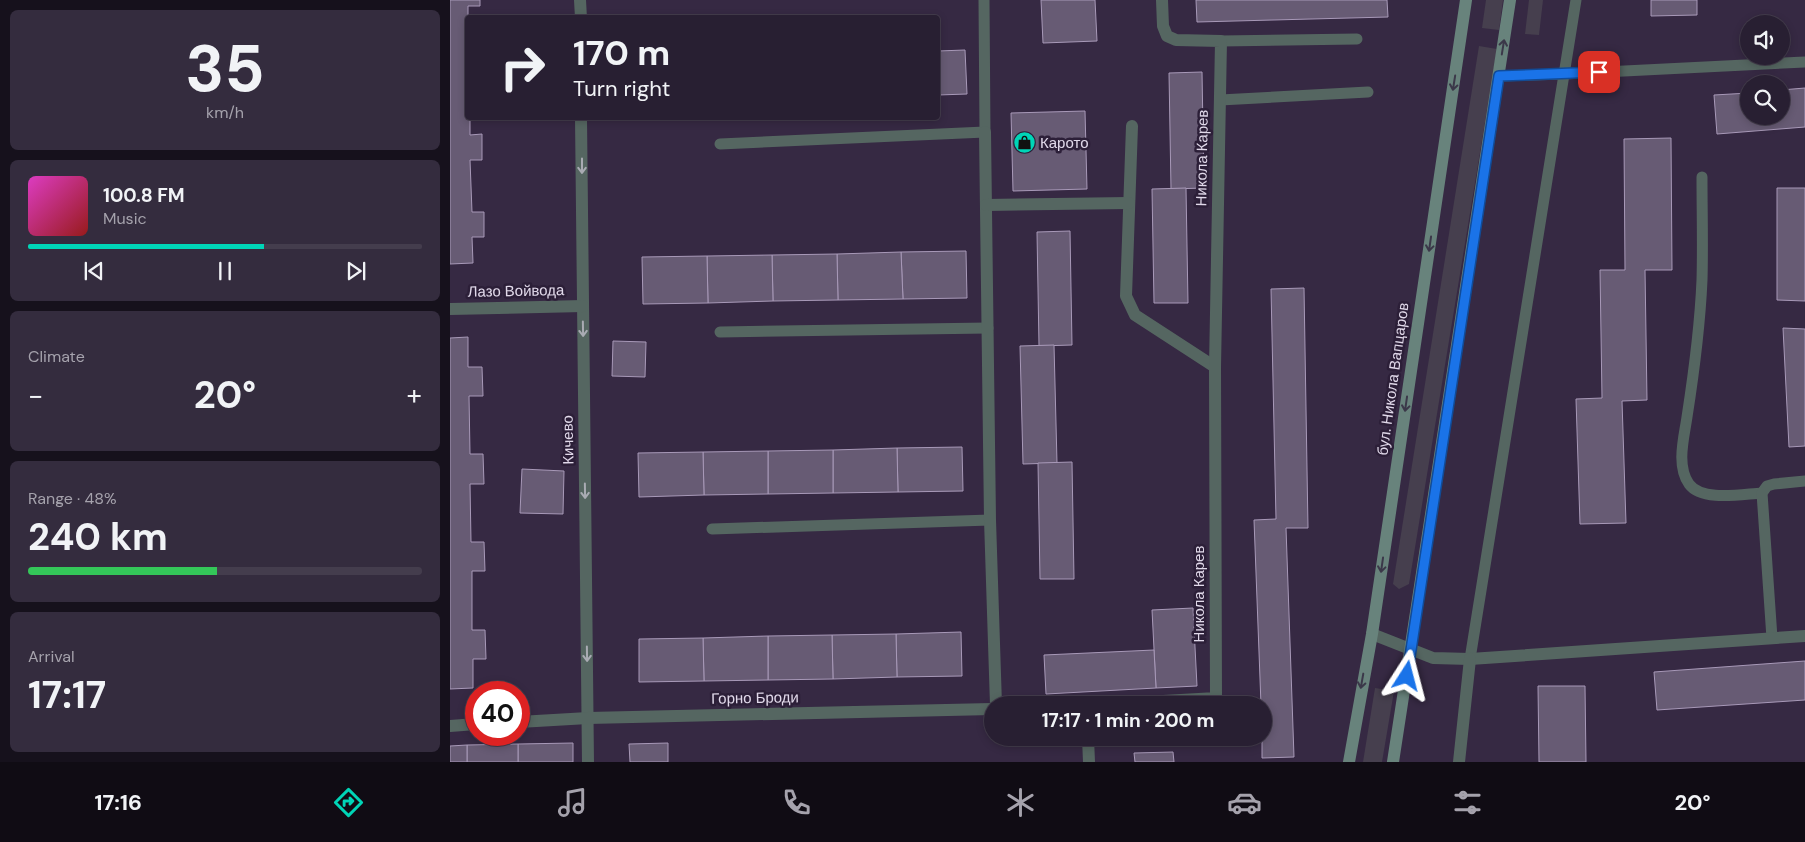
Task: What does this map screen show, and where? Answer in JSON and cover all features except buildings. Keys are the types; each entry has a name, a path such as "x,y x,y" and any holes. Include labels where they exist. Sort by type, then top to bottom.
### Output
{"street":[{"path":"580,0 580,15"},
{"path":"1162,0 1163,26 1167,36 1176,40 1221,40"},
{"name":"бул. Никола Вапцаров","path":"1349,762 1372,634 1466,0"},
{"path":"1393,762 1510,0"},
{"name":"Никола Карев","path":"1216,696 1215,367 1221,40"},
{"name":"Кичево","path":"581,120 588,762"},
{"path":"1132,126 1126,296 1135,315 1215,367"},
{"path":"985,132 990,520 996,696"},
{"path":"986,205 1129,203"},
{"name":"Лазо Войвода","path":"450,308 582,306"},
{"path":"1372,634 1433,658 1470,659 1805,636"},
{"path":"1459,762 1470,659"},
{"name":"Горно Броди","path":"530,721 588,718 984,708"},
{"path":"450,726 465,725"},
{"path":"1088,746 1089,762"}],"lane":[{"path":"720,144 985,132 984,0"},
{"path":"1470,659 1576,0"},
{"path":"1221,40 1358,39"},
{"path":"1499,76 1805,62"},
{"path":"1220,100 1368,92"},
{"path":"1702,177 1702,280 1693,378 1682,454 1683,471 1690,485 1700,493 1713,496 1762,493"},
{"path":"720,332 988,328"},
{"path":"1772,638 1762,493 1767,486 1774,484 1805,481"},
{"path":"712,529 990,520"}],"shaded area":[{"path":"1486,0 1503,0 1499,30 1482,28"},
{"path":"1529,0 1543,0 1539,35 1525,34"},
{"path":"1479,46 1497,49 1409,584 1399,589 1393,584"},
{"path":"1375,688 1394,691 1382,762 1363,762"}],"place":[{"name":"Карото","path":"1024,143"}],"route":[{"path":"1407,676 1499,76 1599,72"}]}
